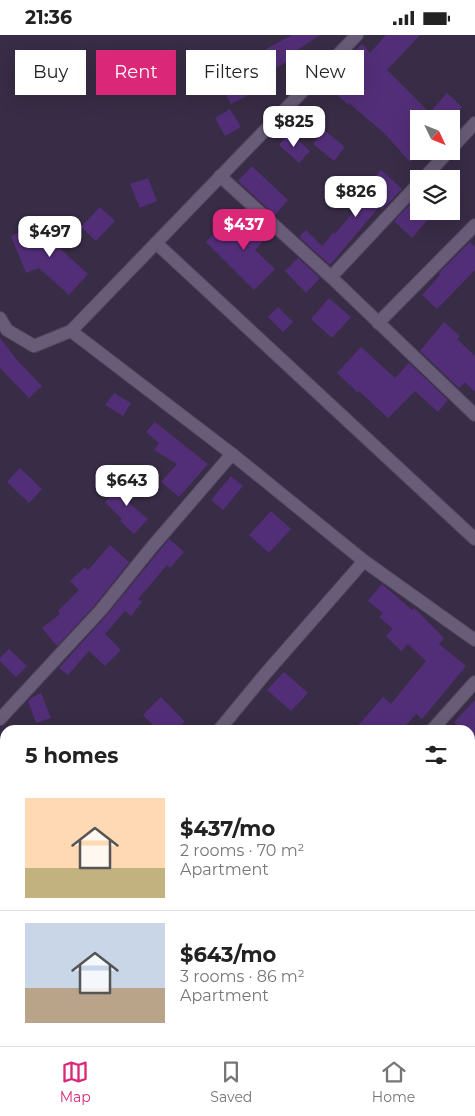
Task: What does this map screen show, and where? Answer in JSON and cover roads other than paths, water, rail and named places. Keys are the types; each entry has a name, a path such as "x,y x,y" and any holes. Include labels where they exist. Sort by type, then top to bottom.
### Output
{"street":[{"path":"0,318 6,330 34,346 70,331 357,35"},
{"path":"460,139 475,123"},
{"path":"431,170 441,160"},
{"path":"220,177 331,277 474,413"},
{"path":"331,277 410,193"},
{"path":"378,323 475,225"},
{"path":"156,243 475,539"},
{"path":"70,331 232,454 364,561 475,640"},
{"path":"0,719 101,610 150,548 232,454"},
{"path":"223,725 364,561"},
{"path":"436,725 475,682"}]}
